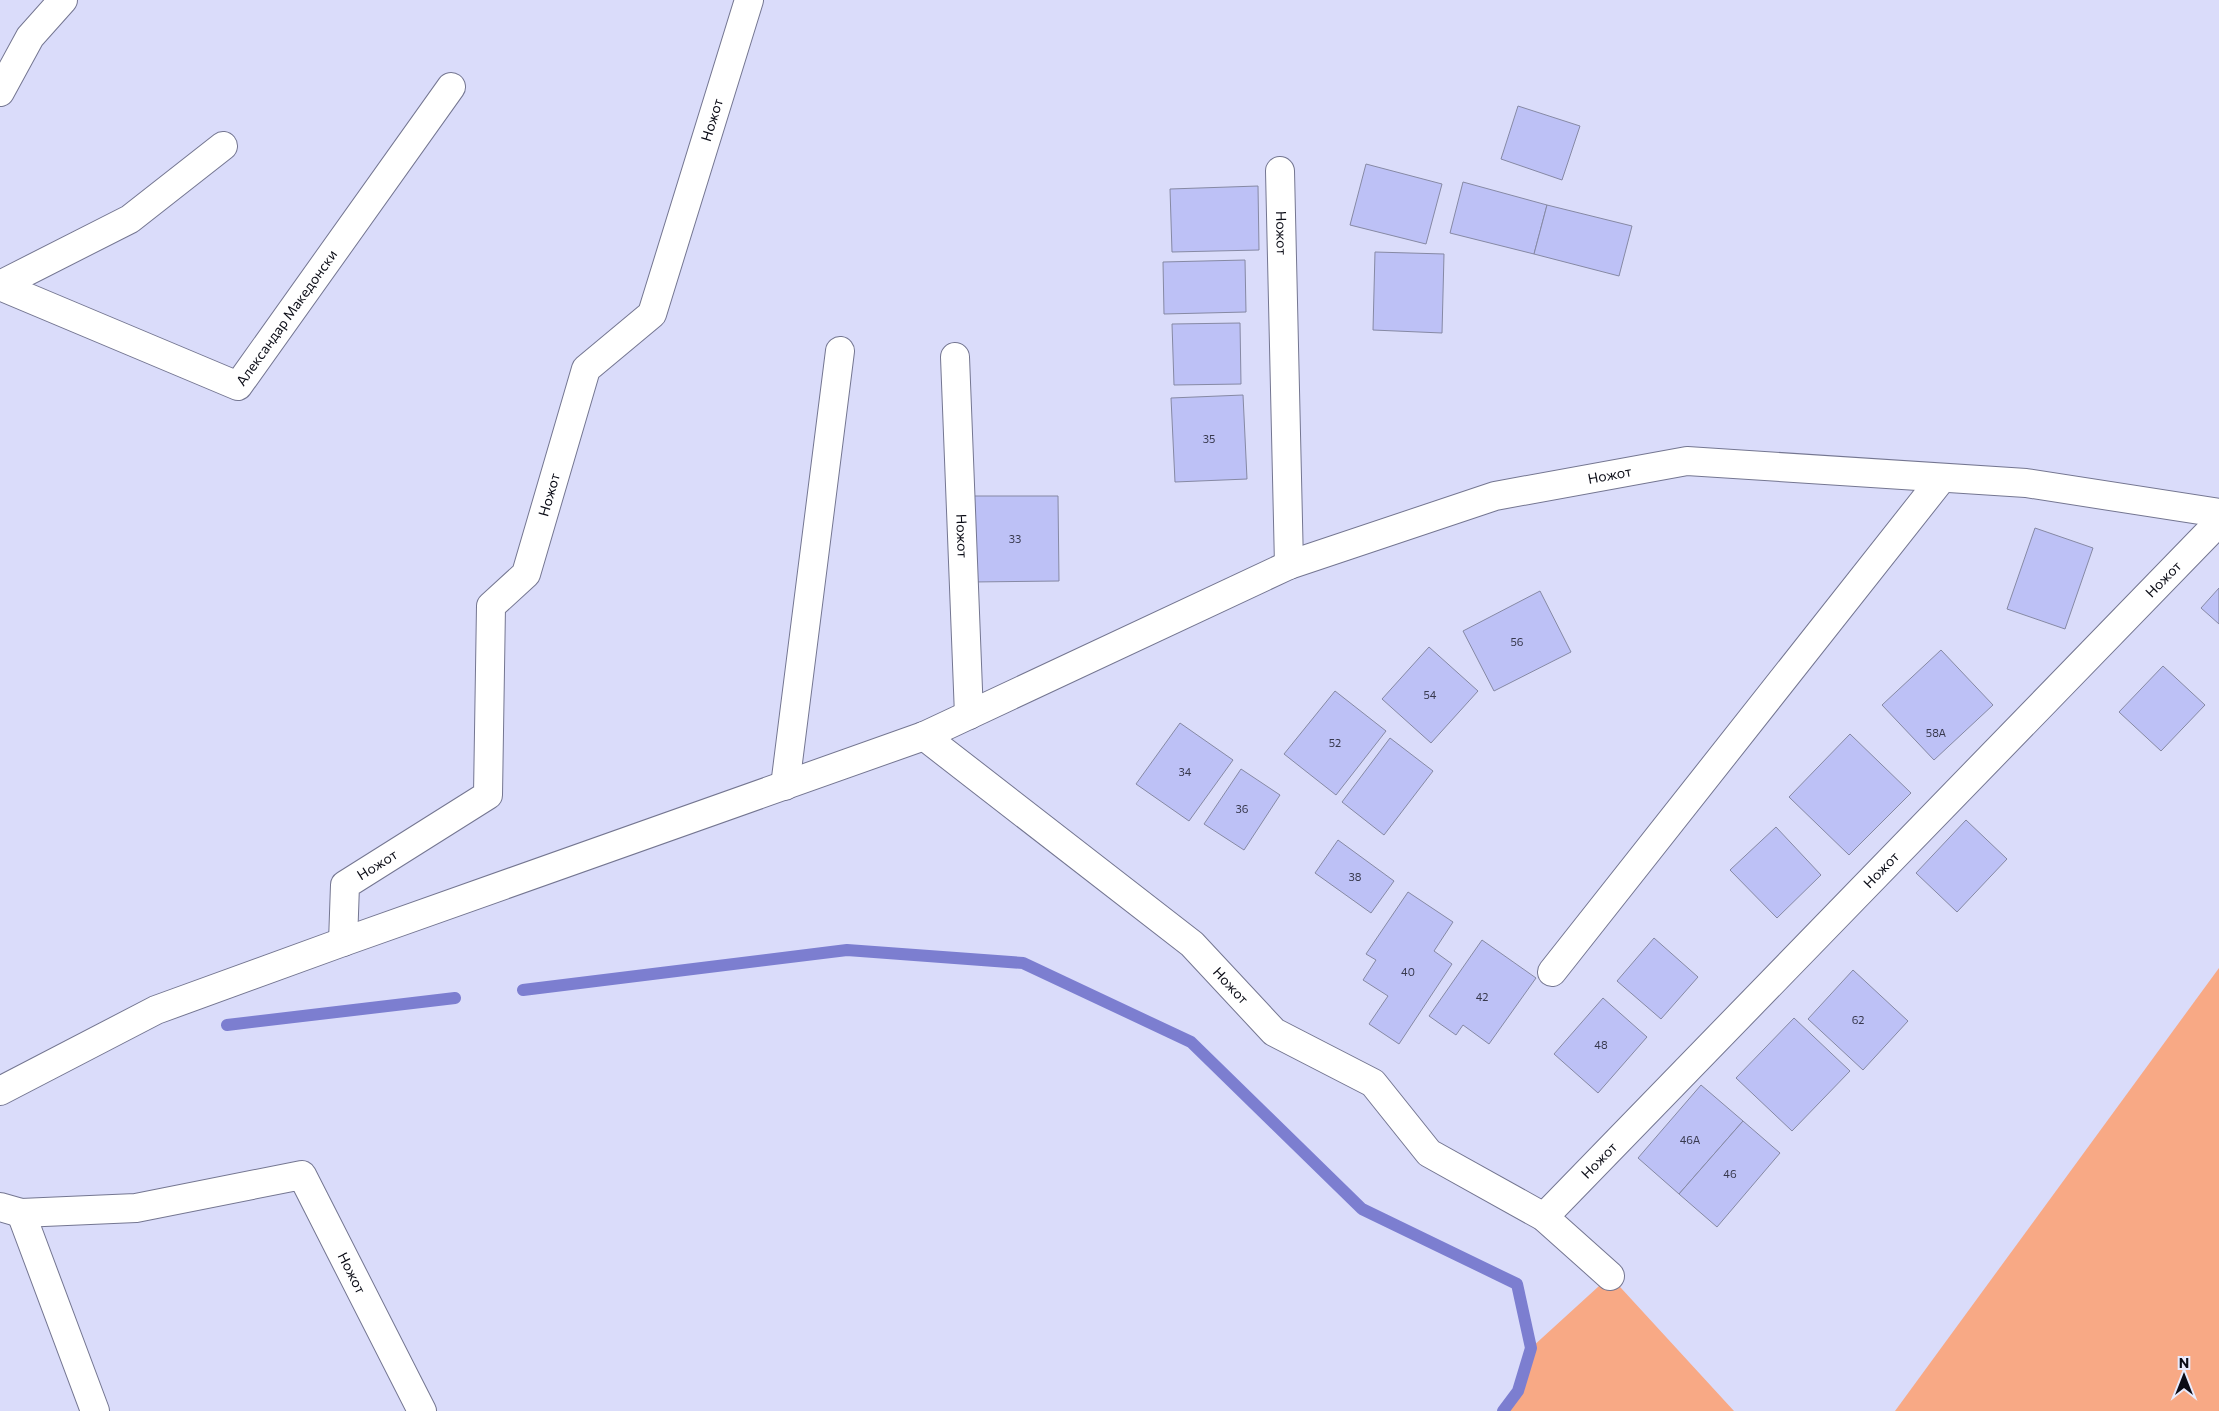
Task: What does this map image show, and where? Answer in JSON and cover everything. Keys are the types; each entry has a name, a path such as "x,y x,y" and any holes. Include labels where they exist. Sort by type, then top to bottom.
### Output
{"street":[{"path":"0,92 30,36 63,0"},
{"name":"Ножот","path":"343,942 345,885 488,794 490,606 526,574 586,369 652,314 749,0"},
{"name":"Александар Македонски","path":"0,286 238,386 451,86"},
{"name":"Александар Македонски","path":"0,286 130,218 223,146"},
{"name":"Ножот","path":"1280,171 1289,565"},
{"path":"785,786 840,351"},
{"name":"Ножот","path":"955,357 969,715"},
{"name":"Ножот","path":"0,1091 156,1010 924,736 1289,565 1495,496 1688,461 2026,483 2219,513"},
{"path":"1552,972 1942,478"},
{"name":"Ножот","path":"1544,1217 2219,522"},
{"name":"Ножот","path":"924,736 1192,944 1274,1032 1373,1083 1429,1153 1544,1217 1610,1276"},
{"name":"Ножот","path":"95,1411 11,1210 136,1208 302,1175 422,1411"}],"shaded area":[{"path":"2219,968 2219,1411 1895,1411"},
{"path":"1610,1276 1734,1411 1503,1411 1518,1391 1531,1348"}],"building":[{"path":"1518,106 1580,126 1562,180 1501,159"},
{"path":"1366,164 1442,184 1426,244 1350,225"},
{"path":"1463,182 1547,205 1534,254 1450,233"},
{"path":"1258,186 1259,250 1172,252 1170,189"},
{"path":"1547,205 1632,226 1619,276 1534,254"},
{"path":"1375,252 1444,254 1442,333 1373,330"},
{"path":"1245,260 1246,312 1164,314 1163,262"},
{"path":"1240,323 1241,384 1174,385 1172,324"},
{"path":"1243,395 1247,479 1175,482 1171,398"},
{"path":"972,496 1058,496 1059,581 972,582"},
{"path":"2035,528 2093,548 2065,629 2007,609"},
{"path":"2219,588 2219,624 2201,608"},
{"path":"1540,591 1571,652 1494,691 1463,631"},
{"path":"1429,647 1478,691 1431,743 1382,699"},
{"path":"1941,650 1993,705 1934,760 1882,705"},
{"path":"2163,666 2205,705 2161,751 2119,712"},
{"path":"1335,691 1386,731 1336,795 1284,754"},
{"path":"1180,723 1233,760 1189,821 1136,784"},
{"path":"1850,734 1911,793 1849,855 1789,797"},
{"path":"1390,738 1433,771 1384,835 1342,802"},
{"path":"1241,769 1280,795 1244,850 1204,824"},
{"path":"1966,820 2007,859 1957,912 1916,873"},
{"path":"1776,827 1821,875 1777,918 1730,870"},
{"path":"1338,840 1394,881 1371,913 1315,873"},
{"path":"1408,892 1453,922 1434,951 1452,964 1399,1044 1369,1024 1388,996 1363,980 1376,960 1366,954"},
{"path":"1654,938 1698,977 1661,1019 1617,981"},
{"path":"1482,940 1536,978 1489,1044 1463,1025 1456,1035 1429,1016"},
{"path":"1853,970 1908,1021 1863,1070 1808,1019"},
{"path":"1603,998 1647,1037 1598,1093 1554,1054"},
{"path":"1794,1018 1850,1071 1792,1131 1736,1078"},
{"path":"1701,1085 1743,1121 1679,1194 1638,1158"},
{"path":"1743,1121 1780,1153 1717,1227 1679,1194"}],"waterway":[{"path":"523,990 847,950 1023,963 1191,1042 1362,1209 1517,1284 1531,1348 1518,1391 1503,1411"},
{"path":"227,1025 455,998"}]}
